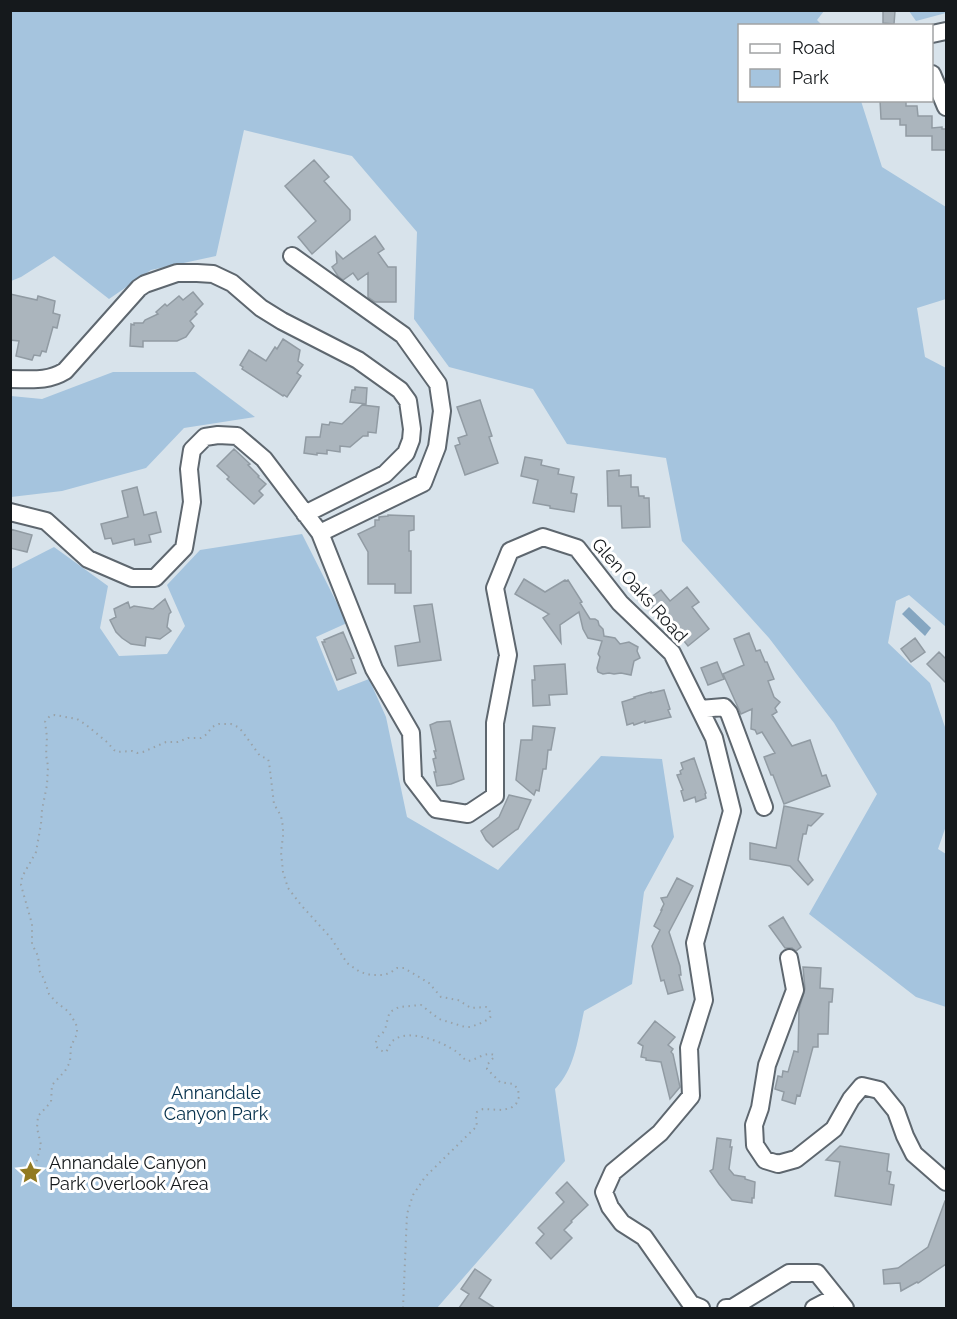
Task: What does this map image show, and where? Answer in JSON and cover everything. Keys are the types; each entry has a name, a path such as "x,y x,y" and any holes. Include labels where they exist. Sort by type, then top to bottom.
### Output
{"street":[{"path":"933,76 946,107"},
{"path":"292,256 403,335 438,384 442,411 437,447 423,483 320,533"},
{"path":"10,379 41,380 56,377 65,371 145,284 177,273 213,274 232,284 261,308 282,321 358,360 400,390 408,401 412,429 406,453 385,474 305,514"},
{"name":"Glen Oaks Road","path":"10,512 45,521 88,559 132,578 155,578 184,548 192,502 189,469 192,450 205,437 237,436 264,459 320,533 374,669 411,733 413,779 436,809 468,814 495,796 495,723 508,655 495,588 510,551 543,537 577,548 620,603 672,653 714,738 732,811 695,943 704,1000 689,1048 690,1096 660,1133 613,1172 604,1192 610,1207 622,1222 644,1237 691,1304 701,1308"},
{"path":"700,709 724,707 729,713 764,807"},
{"path":"789,958 795,990 767,1065 760,1108 754,1125 755,1144 765,1160 778,1164 796,1159 834,1129 850,1099 862,1086 879,1089 896,1111 914,1154 946,1182"},
{"path":"726,1308 732,1308 789,1273 816,1273 840,1303 813,1308"}],"path":[{"path":"31,1172 38,1160 41,1145 38,1116 51,1102 52,1085 70,1062 71,1046 77,1034 76,1024 69,1012 49,994 40,972 38,956 32,944 32,924 21,885 22,877 36,852 42,824 48,766 46,718 65,717 81,721 117,752 140,753 166,742 201,738 216,725 231,724 246,735 260,756 268,759 272,794 283,827 280,852 282,868 290,892 331,938 347,963 360,972 371,975 387,974 397,968 404,968 433,986 441,997 458,1000 471,1008 486,1007 491,1013 489,1019 470,1027 439,1019 421,1005 399,1007 390,1012 387,1017 385,1030 375,1042 376,1047 386,1052 394,1039 407,1035 441,1043 468,1061 490,1053 494,1055 494,1058 487,1065 487,1069 500,1082 513,1084 518,1089 519,1097 511,1108 483,1109 477,1112 477,1126 425,1177 413,1195 407,1214 403,1308"}],"green space":[{"path":"11,11 824,11 817,20 821,24 738,24 738,102 861,102 882,167 946,207 946,299 917,308 925,357 946,368 946,627 909,595 896,601 888,643 930,683 946,730 946,826 938,849 946,854 946,1007 916,997 809,914 877,794 834,723 769,638 682,541 666,458 567,444 533,389 449,367 414,319 417,232 352,156 244,130 216,256 151,270 109,299 54,256 11,281"},
{"path":"909,11 946,11 946,13 916,21"},
{"path":"113,372 195,372 255,417 184,428 146,468 62,491 11,497 11,396 42,399"},
{"name":"Annandale Canyon Park","path":"302,534 347,623 316,637 338,691 369,679 386,717 407,817 498,870 601,756 662,759 674,837 644,892 632,984 584,1011 571,1063 555,1089 565,1161 437,1308 11,1308 11,569 54,547 108,586 100,628 119,656 167,654 185,626 167,585 200,550"}],"shaded area":[{"path":"909,607 931,628 925,636 902,614"}],"building":[{"path":"883,11 895,11 894,24 883,23"},
{"path":"880,102 906,102 906,106 917,106 918,116 932,116 932,128 946,129 946,150 932,150 932,136 906,136 906,125 900,125 900,119 881,119"},
{"path":"314,160 329,177 324,181 350,210 350,220 312,254 298,237 316,221 285,186"},
{"path":"375,236 384,249 378,253 388,267 396,267 396,302 375,302 368,297 368,273 358,280 353,273 343,280 332,267 337,263 336,252 343,259"},
{"path":"193,292 203,304 190,321 194,326 186,337 177,341 143,341 143,347 130,346 131,324 143,323 158,314 156,312 165,304 167,306 179,296 183,300"},
{"path":"10,294 37,300 38,296 55,301 53,313 60,315 57,328 53,327 46,352 42,351 40,356 34,355 32,360 16,356 19,341 10,340"},
{"path":"283,339 300,350 298,361 303,365 297,373 301,376 287,397 242,369 240,365 249,350 266,361"},
{"path":"355,387 367,388 366,404 350,402 352,390 355,390"},
{"path":"480,400 498,463 465,475 455,446 460,444 458,438 467,435 457,407"},
{"path":"362,405 379,407 376,433 368,432 368,436 363,436 350,447 340,446 340,452 327,450 327,454 317,453 317,455 304,453 306,437 320,437 322,424 329,425 330,422 342,424"},
{"path":"234,449 266,484 259,491 263,495 254,504 227,479 229,477 217,466"},
{"path":"525,457 542,460 541,465 559,469 558,474 574,477 571,493 577,494 574,512 533,503 538,480 521,476"},
{"path":"619,470 619,476 631,475 631,487 638,487 639,496 649,498 650,527 622,528 621,506 608,506 607,471"},
{"path":"137,487 144,515 156,512 161,532 149,535 151,542 135,545 134,539 113,544 111,538 105,539 101,524 128,517 122,491"},
{"path":"414,516 414,530 409,531 411,593 395,593 395,584 368,584 368,552 358,534 375,526 375,520 379,520 379,517"},
{"path":"10,529 32,535 27,552 10,548"},
{"path":"524,579 545,592 568,580 590,619 598,621 604,636 615,638 620,644 629,642 638,647 640,658 634,661 631,675 598,672 600,657 598,654 602,641 588,638 579,612 560,625 561,643 543,618 549,614 515,594"},
{"path":"687,587 699,602 692,607 709,629 688,646 663,615 660,618 646,601 661,590 670,601"},
{"path":"165,599 171,612 167,627 171,631 160,639 146,637 145,646 131,644 116,632 110,620 116,617 114,609 128,602 130,608 134,606 153,609"},
{"path":"432,604 441,660 398,666 395,646 420,642 414,606"},
{"path":"343,632 354,658 351,659 356,673 337,680 322,642"},
{"path":"749,633 756,651 760,650 774,679 768,681 774,697 780,702 775,708 777,712 772,715 792,746 810,740 822,776 826,775 830,786 784,804 764,757 775,753 762,732 757,734 751,729 752,709 741,714 723,674 744,665 734,639"},
{"path":"915,638 925,652 911,662 901,649"},
{"path":"939,652 946,659 946,683 927,664"},
{"path":"717,662 724,679 708,685 701,668"},
{"path":"565,664 567,694 549,695 550,705 533,706 534,666"},
{"path":"664,690 671,717 627,725 622,702"},
{"path":"450,721 464,779 437,786 433,759 436,758 434,751 436,751 430,725"},
{"path":"533,726 555,728 551,750 548,750 546,769 543,769 539,791 536,790 534,795 516,780 521,740 532,740"},
{"path":"694,758 706,798 696,802 695,797 684,801 681,791 683,790 677,775 681,774 680,771 683,769 681,763"},
{"path":"509,795 531,800 518,829 493,847 481,831 499,817"},
{"path":"784,806 823,814 811,826 808,825 806,834 803,834 798,860 813,880 808,885 790,866 750,859 750,843 776,848"},
{"path":"677,878 693,886 669,932 680,966 681,975 679,975 683,990 668,994 664,980 661,981 652,946 660,930 654,926 664,904 661,898 667,897"},
{"path":"783,917 801,947 796,951 792,948 785,948 769,926"},
{"path":"803,967 821,968 820,988 833,989 832,1002 829,1002 828,1034 818,1034 818,1047 813,1047 800,1096 797,1095 795,1104 782,1100 784,1092 775,1089 778,1076 782,1077 783,1071 788,1072 794,1051 798,1052 799,1009 805,989"},
{"path":"655,1021 675,1037 668,1045 673,1049 671,1052 680,1087 670,1099 661,1062 641,1057 643,1046 638,1043"},
{"path":"717,1138 731,1140 729,1169 734,1175 755,1182 752,1203 732,1200 710,1171 713,1169"},
{"path":"840,1146 889,1154 887,1171 891,1172 889,1184 894,1185 891,1205 835,1196 840,1162 826,1160"},
{"path":"567,1182 588,1205 564,1230 572,1238 551,1259 536,1243 544,1234 538,1228 564,1202 556,1193"},
{"path":"945,1201 946,1264 918,1283 901,1291 900,1283 884,1284 883,1270 898,1268 928,1247"},
{"path":"475,1269 491,1280 479,1298 495,1308 459,1308 469,1294 461,1289"}],"place":[{"name":"Annandale Canyon Park Overlook Area","path":"31,1172"}]}
